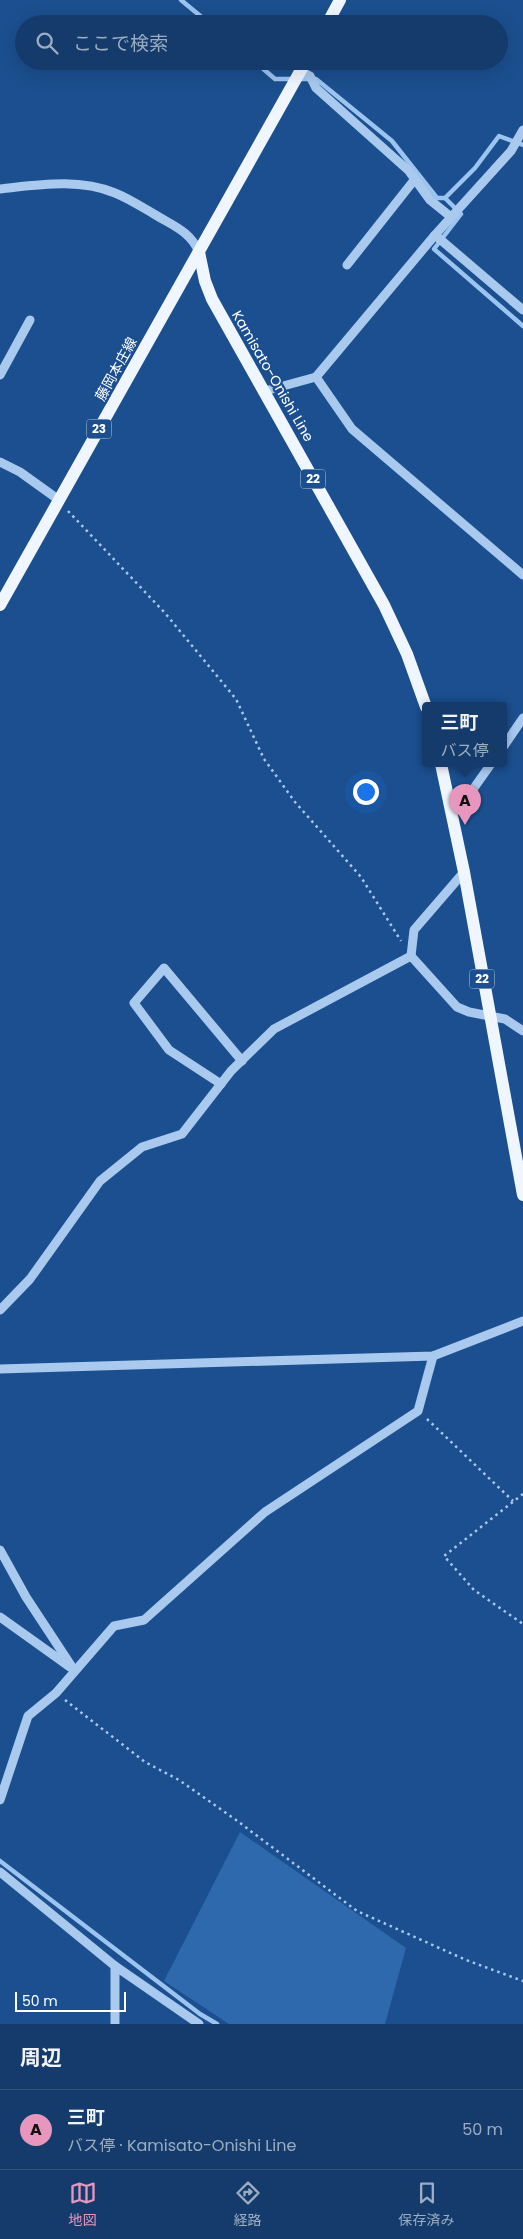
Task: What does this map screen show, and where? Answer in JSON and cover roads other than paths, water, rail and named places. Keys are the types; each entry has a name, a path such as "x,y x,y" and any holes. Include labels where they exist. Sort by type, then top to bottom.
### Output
{"main road":[{"path":"332,15 340,0"},
{"path":"199,252 301,70"},
{"name":"Kamisato-Onishi Line","path":"199,252 205,281 212,299 384,605 407,654 424,702"},
{"name":"藤岡本庄線","path":"0,606 199,252"},
{"name":"22","path":"442,767 464,872 488,1016 523,1195"}],"street":[{"path":"306,70 316,88 409,171 430,200 451,217"},
{"path":"265,391 316,377 435,235 511,151 523,130"},
{"path":"347,265 415,179"},
{"path":"0,189 60,183 91,186 116,193 182,230 193,239 199,252"},
{"path":"435,235 523,310"},
{"path":"0,375 30,320"},
{"path":"316,377 352,429 523,575"},
{"path":"0,462 20,472 59,500"},
{"path":"507,742 523,718"},
{"path":"452,813 464,802 489,767"},
{"path":"464,872 414,930 411,956 457,1007 505,1019 523,1031"},
{"path":"0,1310 30,1279 100,1181 142,1147 182,1134 221,1084 274,1029 411,956"},
{"path":"221,1084 169,1050 134,1003 164,968 242,1061"},
{"path":"0,1369 433,1356 523,1321"},
{"path":"0,1800 28,1716 56,1693 114,1626 144,1620 264,1512 418,1412 433,1356"},
{"path":"0,1550 26,1597 74,1670"},
{"path":"0,1617 74,1670"},
{"path":"0,1872 115,1966 199,2024"},
{"path":"115,1966 115,2024"}],"waterway":[{"path":"181,0 199,15"},
{"path":"264,70 275,79 316,79 392,141 437,198 445,198 461,214 434,249 523,326"},
{"path":"445,198 475,168 499,136 523,145"},
{"path":"0,1861 200,2014 217,2024"}],"place":[{"name":"三町","path":"465,825"}]}
